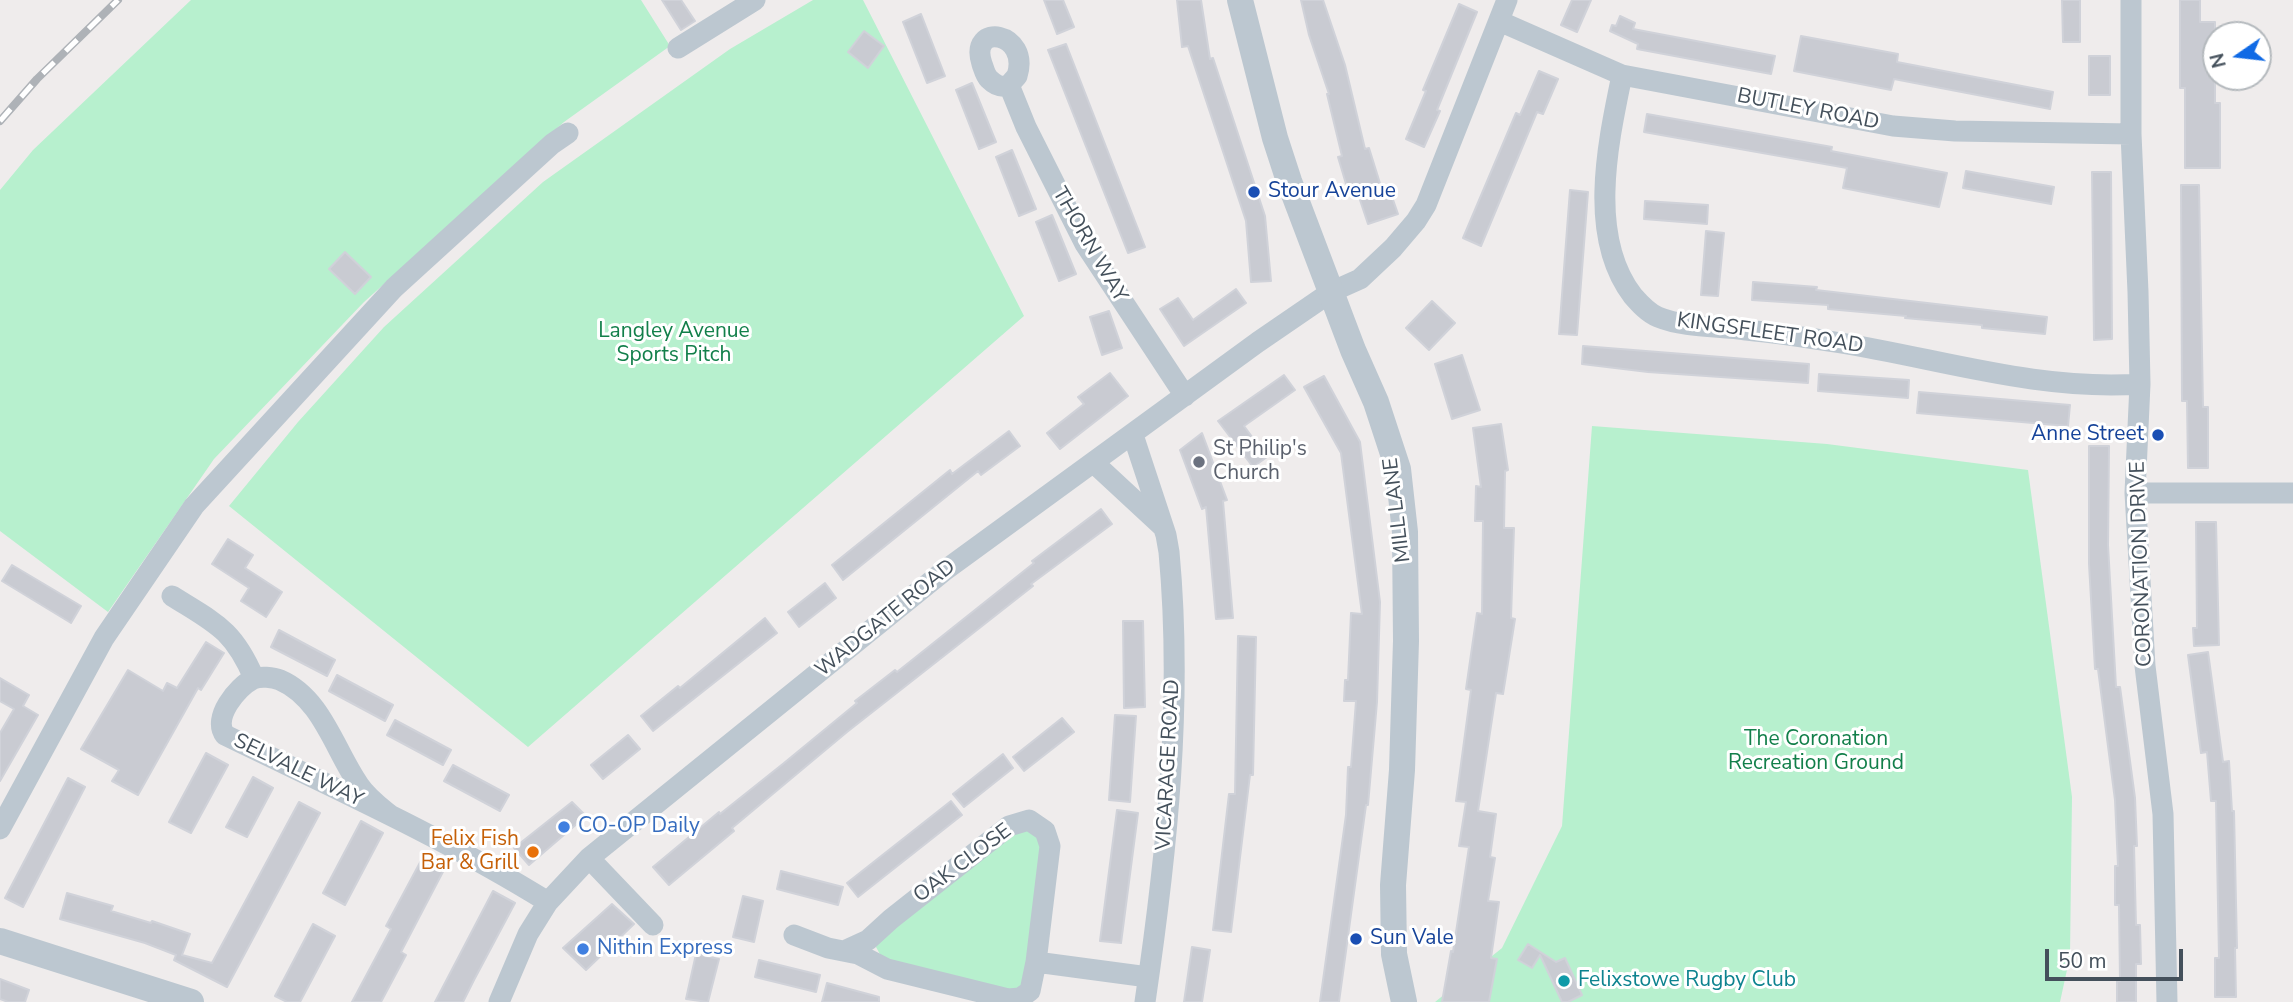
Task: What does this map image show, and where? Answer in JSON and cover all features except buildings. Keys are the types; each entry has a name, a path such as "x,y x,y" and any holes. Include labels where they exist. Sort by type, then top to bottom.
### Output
{"street":[{"path":"678,48 755,0"},
{"name":"MILL LANE","path":"1240,0 1279,151 1353,350 1376,402 1398,469 1405,532 1405,686 1393,885 1394,954 1404,1002"},
{"path":"1331,292 1360,279 1380,261 1416,221 1426,205 1507,0"},
{"name":"CORONATION DRIVE","path":"2132,0 2131,134 2140,384 2135,493 2145,666 2163,814 2167,1002"},
{"name":"BUTLEY ROAD","path":"1499,21 1622,75 1893,126 1955,131 2131,134"},
{"name":"KINGSFLEET ROAD","path":"1622,75 1606,166 1608,230 1615,262 1623,281 1643,308 1657,317 1692,326 1842,343 2034,380 2089,385 2140,384"},
{"name":"THORN WAY","path":"1009,85 1041,158 1085,244 1185,396"},
{"path":"0,830 104,638 194,506 394,288 552,144 568,133"},
{"name":"WADGATE ROAD","path":"499,1002 528,934 548,902 589,858 944,571 1331,292"},
{"name":"VICARAGE ROAD","path":"1133,435 1164,528 1170,562 1175,722 1165,846 1145,1002"},
{"path":"1094,463 1164,528"},
{"path":"2135,493 2293,493"},
{"path":"172,596 222,627 231,636 254,678"},
{"name":"SELVALE WAY","path":"390,815 360,787 329,732 307,701 281,680 254,678 236,693 224,712 221,727 223,734 390,815 548,902"},
{"name":"OAK CLOSE","path":"794,936 828,948 865,956 887,969 1008,999 1020,998 1030,991 1037,962 1050,846 1045,831 1029,820 1009,826 886,923 869,940 844,951"},
{"path":"589,858 653,925"},
{"path":"0,940 191,1002"},
{"path":"1037,962 1149,977"}],"green space":[{"path":"191,0 641,0 670,46 564,122 364,302 214,459 108,612 0,531 0,190 33,150"},
{"name":"Langley Avenue Sports Pitch","path":"813,0 863,0 1024,316 528,747 229,506 298,422 384,327 543,182 730,49"},
{"name":"The Coronation Recreation Ground","path":"1592,426 1827,444 2028,470 2072,797 2070,956 2060,1002 1435,1002 1502,948 1562,826"},
{"path":"1020,827 1041,835 1033,953 1019,992 882,958 876,947 877,940"}],"railway":[{"path":"0,121 37,79 118,0"}],"place":[{"name":"Stour Avenue","path":"1254,192"},
{"name":"Anne Street","path":"2158,435"},
{"name":"St Philip's Church","path":"1199,462"},
{"name":"CO-OP Daily","path":"564,827"},
{"name":"Felix Fish Bar & Grill","path":"533,852"},
{"name":"Sun Vale","path":"1356,939"},
{"name":"Nithin Express","path":"583,949"},
{"name":"Felixstowe Rugby Club","path":"1564,981"}]}
